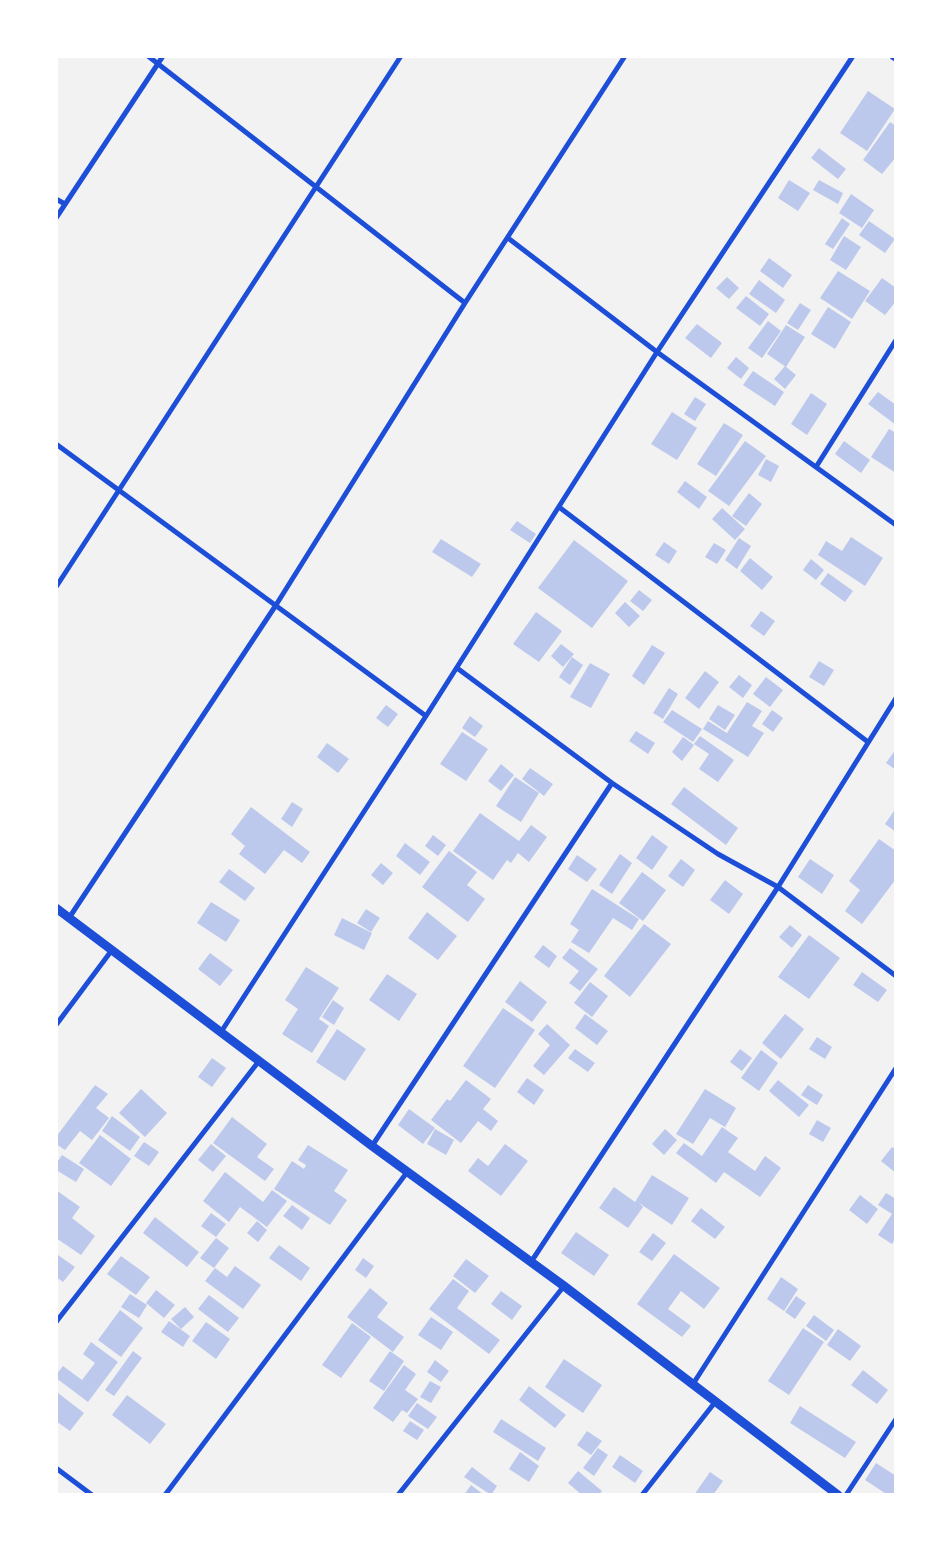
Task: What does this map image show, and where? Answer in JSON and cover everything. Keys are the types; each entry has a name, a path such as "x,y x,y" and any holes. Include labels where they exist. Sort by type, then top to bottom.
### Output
{"street":[{"path":"148,56 465,303"},
{"path":"56,218 163,56"},
{"path":"56,587 401,56"},
{"path":"69,918 276,605 465,303 625,56"},
{"path":"220,1032 457,668 657,352 854,56"},
{"path":"56,199 65,204"},
{"path":"508,238 657,352 896,525"},
{"path":"816,467 896,340"},
{"path":"56,444 426,716"},
{"path":"558,506 868,742"},
{"path":"457,668 612,783 718,854 778,888 896,976"},
{"path":"531,1262 778,888 896,698"},
{"path":"372,1146 612,783"},
{"path":"56,908 372,1146 564,1286 838,1495"},
{"path":"56,1024 112,950"},
{"path":"56,1322 259,1061"},
{"path":"693,1384 896,1068"},
{"path":"165,1495 408,1171"},
{"path":"398,1495 564,1286"},
{"path":"642,1495 716,1401"},
{"path":"846,1495 896,1419"},
{"path":"56,1468 92,1495"}],"building":[{"path":"868,91 895,109 867,151 840,133"},
{"path":"890,122 896,126 896,157 882,174 863,160"},
{"path":"819,148 846,169 838,179 811,158"},
{"path":"789,180 810,193 798,211 778,198"},
{"path":"819,180 843,193 838,204 813,190"},
{"path":"851,194 874,210 862,228 839,213"},
{"path":"842,218 850,224 833,249 825,244"},
{"path":"869,221 895,239 885,253 859,235"},
{"path":"844,236 861,247 846,270 830,260"},
{"path":"769,258 792,275 783,288 760,271"},
{"path":"838,271 870,291 852,319 820,298"},
{"path":"727,277 739,288 729,299 716,288"},
{"path":"882,278 896,288 896,301 885,315 865,301"},
{"path":"759,280 785,300 776,313 749,294"},
{"path":"746,296 769,314 760,326 736,308"},
{"path":"800,303 811,310 798,330 787,323"},
{"path":"828,307 851,322 835,349 811,334"},
{"path":"768,321 781,331 762,358 748,348"},
{"path":"697,324 722,343 711,358 685,338"},
{"path":"786,325 805,337 786,367 767,354"},
{"path":"736,357 749,368 741,379 727,368"},
{"path":"785,366 796,375 785,389 774,379"},
{"path":"753,371 784,392 775,406 743,385"},
{"path":"878,392 896,405 896,425 868,404"},
{"path":"811,393 827,404 807,435 791,424"},
{"path":"695,397 706,404 695,421 684,414"},
{"path":"672,412 697,428 677,460 651,444"},
{"path":"724,423 743,435 716,476 697,464"},
{"path":"889,429 896,433 896,473 871,457"},
{"path":"745,441 766,456 729,506 708,491"},
{"path":"844,441 870,460 861,473 835,454"},
{"path":"766,459 779,466 771,482 758,475"},
{"path":"685,481 707,497 699,509 677,492"},
{"path":"749,493 762,504 746,526 732,516"},
{"path":"722,508 745,529 735,540 712,519"},
{"path":"517,521 536,534 530,543 510,530"},
{"path":"851,537 883,558 865,586 818,555 826,541 842,551"},
{"path":"739,538 751,546 737,569 725,560"},
{"path":"441,539 481,564 472,577 432,552"},
{"path":"574,540 628,581 592,628 538,588"},
{"path":"664,542 677,551 669,564 655,555"},
{"path":"714,543 726,550 717,564 705,557"},
{"path":"750,558 773,577 762,590 740,571"},
{"path":"811,559 824,570 816,580 803,570"},
{"path":"828,573 853,591 845,602 820,584"},
{"path":"639,590 652,600 643,611 630,601"},
{"path":"625,602 640,616 629,627 615,613"},
{"path":"761,611 775,621 764,636 750,626"},
{"path":"536,612 562,631 539,662 513,644"},
{"path":"561,644 574,654 563,667 551,656"},
{"path":"652,645 665,653 644,685 632,676"},
{"path":"572,657 583,665 570,685 559,677"},
{"path":"819,661 834,670 824,686 809,677"},
{"path":"590,663 610,674 591,708 570,697"},
{"path":"705,671 719,682 699,709 685,698"},
{"path":"739,675 752,685 743,698 729,687"},
{"path":"766,677 783,690 770,707 753,694"},
{"path":"669,688 678,694 663,719 653,713"},
{"path":"747,702 762,711 752,726 764,733 748,757 703,729 708,721 727,733"},
{"path":"386,705 398,714 388,727 376,718"},
{"path":"718,705 735,715 725,730 709,719"},
{"path":"672,710 702,729 693,742 663,722"},
{"path":"772,710 783,718 773,732 762,724"},
{"path":"470,716 483,726 475,737 462,728"},
{"path":"636,731 655,743 648,754 629,741"},
{"path":"462,732 488,749 466,781 440,764"},
{"path":"700,736 734,760 718,782 699,769 709,754 694,744"},
{"path":"683,737 694,745 682,761 672,752"},
{"path":"327,743 349,759 338,773 317,757"},
{"path":"896,749 896,770 886,763"},
{"path":"501,764 514,775 501,791 488,781"},
{"path":"530,768 553,784 544,796 522,779"},
{"path":"515,777 539,793 521,822 496,806"},
{"path":"684,787 738,828 726,845 671,804"},
{"path":"292,802 303,809 292,827 281,819"},
{"path":"251,807 310,852 302,863 284,850 265,874 239,854 245,846 231,834"},
{"path":"896,808 896,832 885,824"},
{"path":"480,813 519,841 531,825 547,837 529,862 518,853 511,863 507,860 493,880 453,851"},
{"path":"433,835 446,845 438,856 425,846"},
{"path":"652,835 668,847 652,870 636,858"},
{"path":"879,839 896,851 896,879 862,924 845,911 860,890 849,881"},
{"path":"405,843 430,862 420,875 396,856"},
{"path":"449,851 477,872 467,885 485,899 468,922 422,887"},
{"path":"620,854 632,863 612,894 599,885"},
{"path":"577,855 597,869 587,882 568,869"},
{"path":"681,859 695,870 683,887 668,876"},
{"path":"810,859 834,875 822,894 798,877"},
{"path":"381,863 393,873 383,885 371,875"},
{"path":"229,869 255,888 245,901 219,882"},
{"path":"642,872 666,890 643,921 619,903"},
{"path":"725,880 743,894 729,914 710,900"},
{"path":"592,889 639,919 632,930 613,918 589,953 571,942 579,930 570,924"},
{"path":"211,902 240,920 226,942 197,923"},
{"path":"366,909 380,918 371,932 357,923"},
{"path":"427,912 457,936 438,960 408,938"},
{"path":"342,918 372,933 364,950 334,935"},
{"path":"644,924 671,944 630,997 604,976"},
{"path":"790,925 802,935 792,948 779,937"},
{"path":"809,935 840,958 809,999 778,977"},
{"path":"543,945 557,956 549,968 534,957"},
{"path":"570,948 598,969 580,991 569,983 579,971 562,958"},
{"path":"210,953 233,970 220,986 198,969"},
{"path":"306,967 339,988 319,1019 329,1026 312,1053 282,1034 298,1009 285,1000"},
{"path":"862,972 887,990 878,1002 853,985"},
{"path":"387,974 417,994 399,1021 369,1000"},
{"path":"520,981 547,1002 532,1022 505,1002"},
{"path":"590,982 608,996 592,1017 574,1003"},
{"path":"333,1000 344,1008 334,1025 322,1017"},
{"path":"503,1008 535,1030 495,1088 463,1066"},
{"path":"585,1014 608,1031 597,1045 575,1028"},
{"path":"785,1014 804,1029 781,1059 762,1043"},
{"path":"547,1024 570,1045 544,1075 533,1066 550,1045 538,1034"},
{"path":"337,1029 366,1049 345,1081 316,1062"},
{"path":"817,1037 832,1047 825,1059 809,1049"},
{"path":"575,1049 595,1063 588,1072 568,1058"},
{"path":"740,1049 752,1058 742,1071 730,1062"},
{"path":"761,1050 778,1063 759,1091 741,1078"},
{"path":"212,1058 226,1068 212,1087 198,1077"},
{"path":"527,1078 544,1090 534,1105 517,1092"},
{"path":"466,1080 491,1099 483,1109 498,1121 491,1131 478,1121 461,1143 431,1120 447,1099 450,1101"},
{"path":"778,1080 809,1105 799,1117 769,1091"},
{"path":"95,1085 108,1094 96,1108 109,1118 92,1140 80,1131 65,1150 56,1144 56,1137"},
{"path":"808,1085 823,1095 817,1105 801,1095"},
{"path":"141,1089 167,1113 145,1137 119,1113"},
{"path":"705,1089 736,1108 725,1127 710,1118 693,1144 676,1134"},
{"path":"409,1109 435,1128 423,1144 398,1125"},
{"path":"112,1116 140,1137 130,1151 102,1131"},
{"path":"232,1117 267,1144 257,1157 274,1169 265,1181 213,1143"},
{"path":"817,1120 831,1128 823,1142 809,1134"},
{"path":"722,1127 738,1138 728,1152 755,1171 765,1156 781,1168 760,1197 724,1172 716,1183 676,1153 684,1143 702,1156"},
{"path":"435,1129 454,1140 446,1155 427,1144"},
{"path":"665,1129 677,1140 664,1155 652,1144"},
{"path":"100,1135 131,1159 111,1186 79,1163"},
{"path":"144,1142 159,1152 149,1166 134,1156"},
{"path":"211,1144 226,1156 213,1172 198,1160"},
{"path":"505,1144 528,1161 501,1196 468,1171 478,1158 488,1166"},
{"path":"308,1145 348,1170 334,1191 347,1200 330,1225 274,1189 292,1161 304,1169 306,1165 298,1160"},
{"path":"892,1147 896,1150 896,1173 881,1161"},
{"path":"62,1155 84,1169 76,1182 56,1170 56,1164"},
{"path":"225,1172 263,1202 272,1190 287,1201 267,1227 240,1207 229,1222 203,1201"},
{"path":"652,1175 689,1198 672,1225 639,1203 643,1207 628,1228 599,1208 614,1187 635,1202"},
{"path":"56,1190 80,1207 72,1218 95,1236 81,1255 56,1238"},
{"path":"886,1193 896,1199 896,1237 892,1244 878,1235 892,1214 878,1205"},
{"path":"860,1195 878,1209 867,1224 849,1210"},
{"path":"292,1205 310,1218 302,1230 283,1216"},
{"path":"701,1208 725,1227 715,1239 691,1221"},
{"path":"211,1213 226,1224 216,1237 201,1226"},
{"path":"155,1217 199,1252 187,1267 143,1233"},
{"path":"257,1221 267,1230 258,1242 247,1233"},
{"path":"576,1232 609,1255 594,1276 561,1253"},
{"path":"653,1233 666,1243 652,1261 639,1252"},
{"path":"216,1238 229,1248 214,1268 200,1258"},
{"path":"279,1245 310,1268 301,1281 269,1258"},
{"path":"674,1254 720,1288 704,1309 681,1291 668,1309 691,1326 682,1337 637,1304"},
{"path":"58,1255 75,1267 63,1282 56,1277 56,1257"},
{"path":"121,1256 150,1277 136,1295 107,1274"},
{"path":"363,1258 374,1266 366,1278 355,1270"},
{"path":"466,1259 489,1276 475,1293 453,1276"},
{"path":"235,1266 261,1285 243,1309 205,1281 215,1268 227,1277"},
{"path":"781,1277 798,1289 784,1311 767,1299"},
{"path":"453,1279 469,1291 457,1308 500,1340 489,1354 429,1309"},
{"path":"370,1288 388,1303 377,1317 404,1337 393,1352 347,1317"},
{"path":"156,1290 175,1305 164,1318 146,1303"},
{"path":"501,1291 522,1306 512,1320 491,1304"},
{"path":"130,1294 147,1305 139,1318 121,1307"},
{"path":"209,1295 239,1318 228,1332 198,1309"},
{"path":"796,1296 806,1303 795,1319 785,1312"},
{"path":"185,1307 194,1317 181,1329 171,1319"},
{"path":"120,1310 143,1328 121,1357 98,1340"},
{"path":"814,1315 834,1330 826,1341 806,1326"},
{"path":"431,1317 453,1332 441,1350 418,1335"},
{"path":"169,1321 190,1336 183,1347 161,1332"},
{"path":"206,1322 230,1339 216,1359 192,1341"},
{"path":"352,1323 371,1337 341,1378 322,1365"},
{"path":"803,1328 824,1342 789,1395 768,1381"},
{"path":"838,1329 861,1346 850,1361 827,1345"},
{"path":"91,1342 118,1362 88,1402 56,1378 56,1375 63,1366 82,1380 95,1363 83,1354"},
{"path":"133,1351 142,1358 114,1396 105,1390"},
{"path":"390,1351 404,1361 384,1391 369,1381"},
{"path":"564,1359 602,1385 583,1413 545,1387"},
{"path":"435,1360 449,1371 441,1382 427,1372"},
{"path":"404,1365 416,1374 405,1390 418,1399 407,1413 402,1410 393,1422 373,1408"},
{"path":"863,1370 888,1390 877,1404 851,1385"},
{"path":"430,1381 441,1387 431,1403 420,1397"},
{"path":"529,1386 566,1415 555,1428 519,1400"},
{"path":"58,1393 84,1413 70,1431 56,1421"},
{"path":"127,1395 166,1424 150,1444 112,1415"},
{"path":"417,1403 437,1417 428,1429 408,1416"},
{"path":"800,1406 856,1442 845,1458 790,1423"},
{"path":"501,1419 546,1448 538,1461 493,1432"},
{"path":"410,1421 424,1430 417,1440 403,1431"},
{"path":"587,1431 602,1441 591,1455 577,1445"},
{"path":"598,1448 608,1455 594,1476 583,1468"},
{"path":"520,1452 539,1466 529,1482 509,1469"},
{"path":"620,1455 643,1471 635,1483 612,1467"},
{"path":"876,1463 896,1476 896,1495 888,1495 865,1480"},
{"path":"472,1467 497,1486 491,1495 464,1477"},
{"path":"578,1471 602,1491 599,1495 582,1495 568,1483"},
{"path":"710,1472 723,1481 713,1495 694,1495"},
{"path":"471,1485 484,1495 464,1495"}]}
